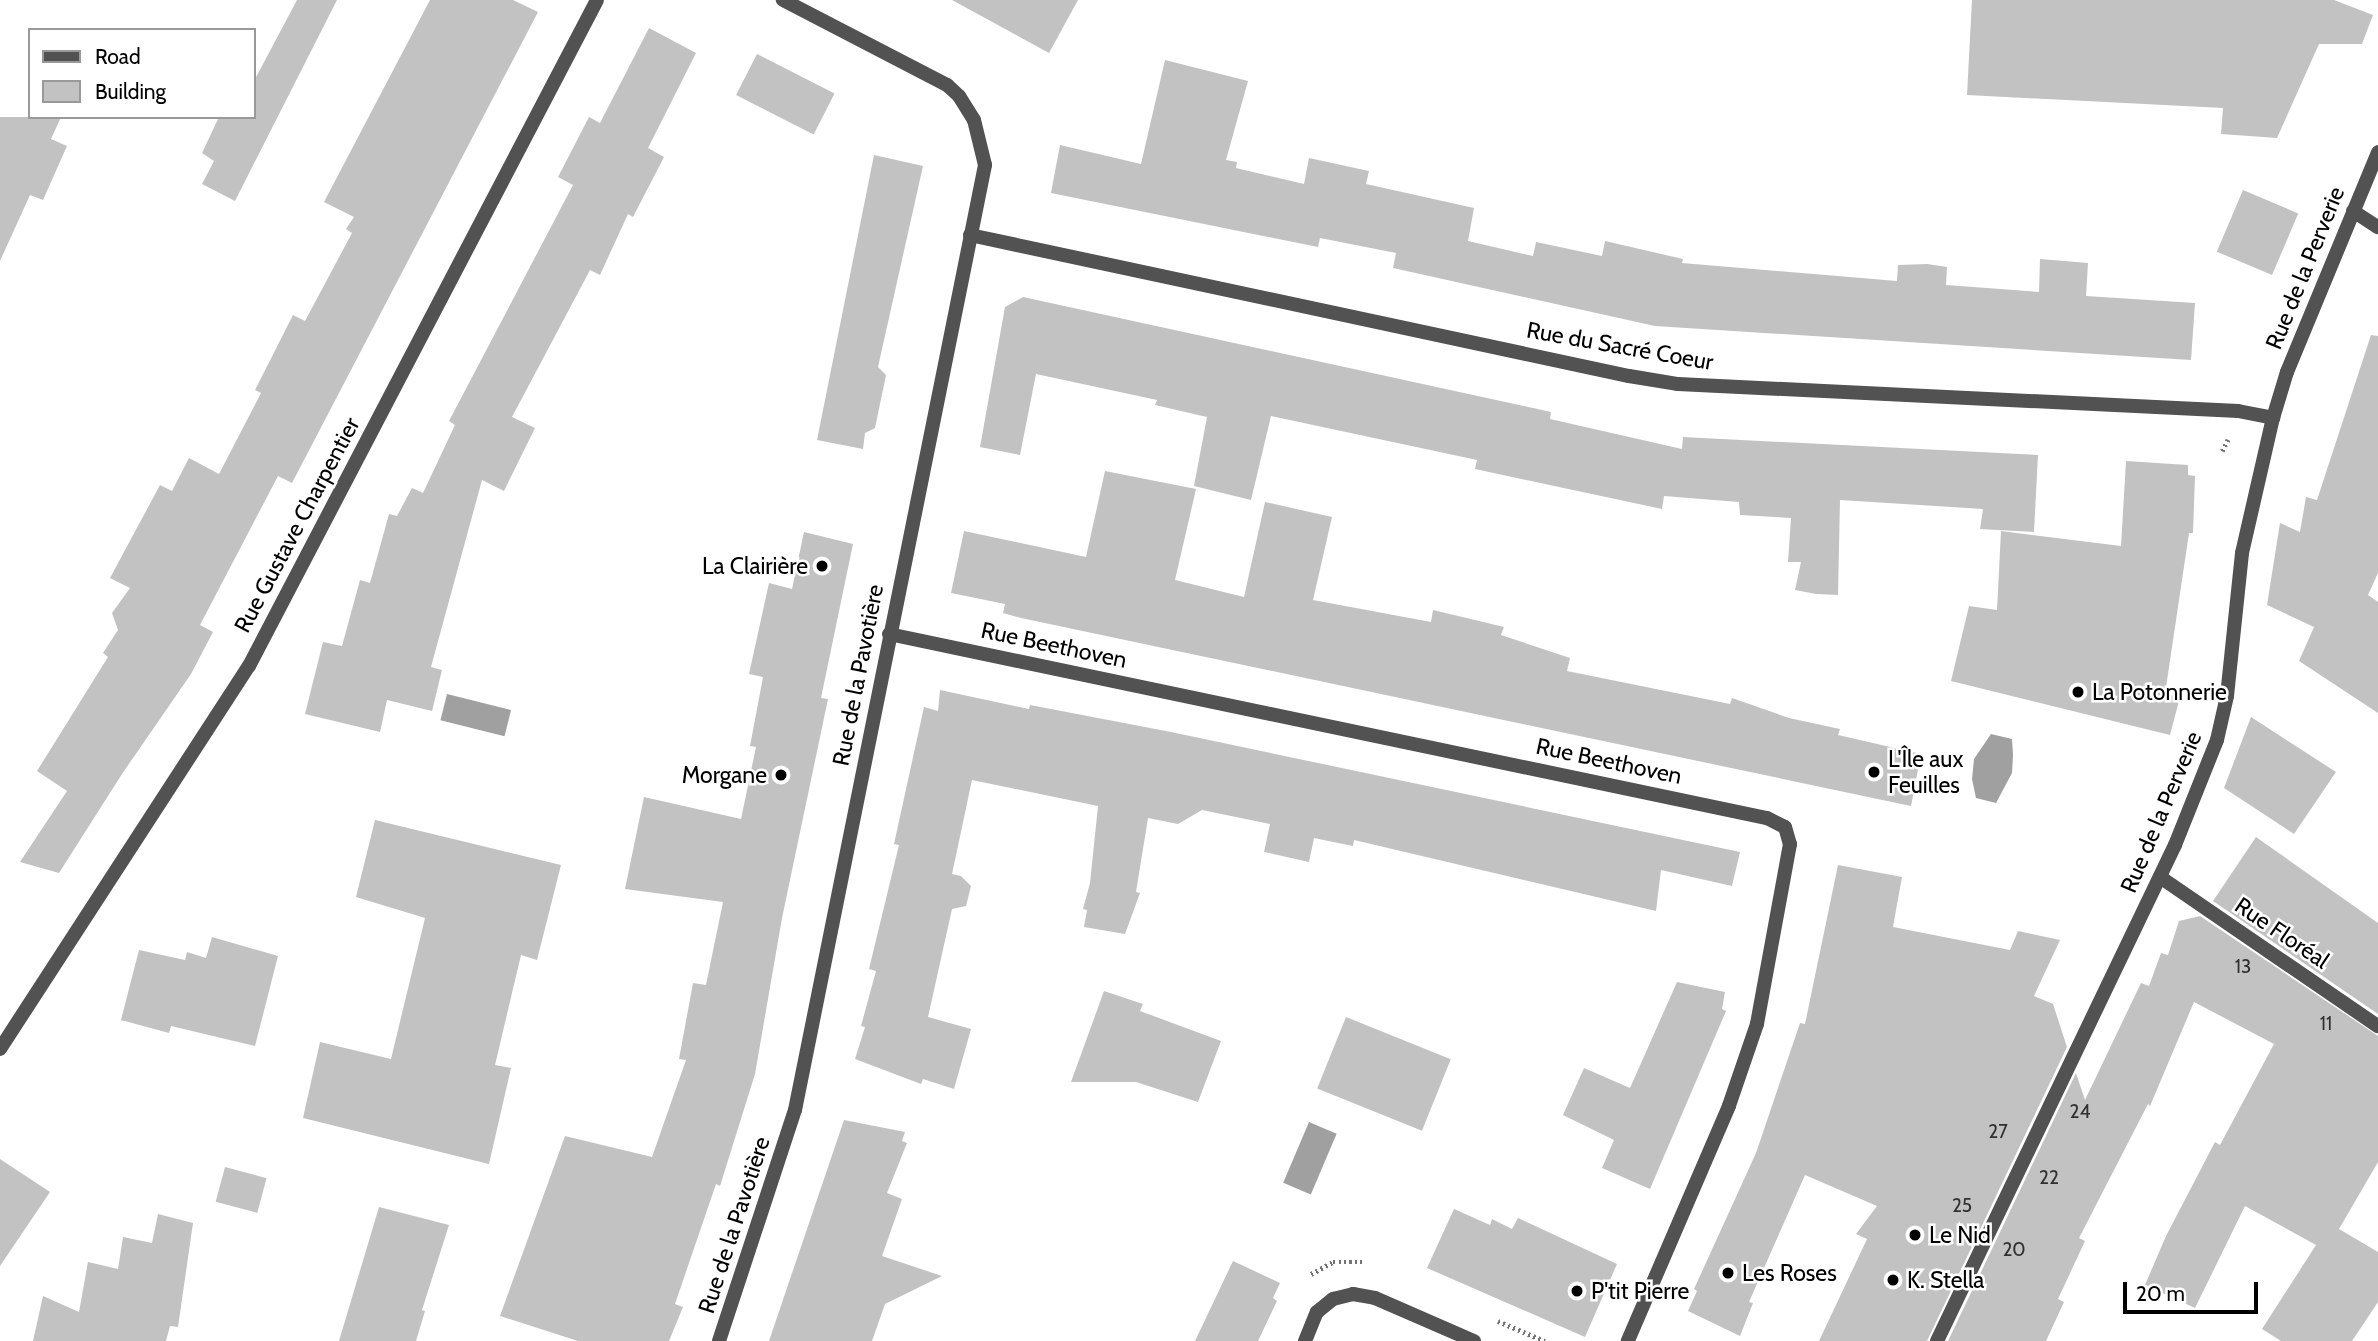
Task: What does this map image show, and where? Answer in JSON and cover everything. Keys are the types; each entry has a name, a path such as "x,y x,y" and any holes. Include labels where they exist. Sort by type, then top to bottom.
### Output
{"street":[{"name":"Rue Gustave Charpentier","path":"0,1049 249,666 597,0"},
{"name":"Rue de la Pavotière","path":"719,1341 795,1110 985,165 974,120 960,96 947,85 783,0"},
{"name":"Rue de la Perverie","path":"1937,1341 2160,877 2203,780 2224,715 2242,553 2273,418 2287,372 2378,152"},
{"path":"2353,211 2378,227"},
{"name":"Rue du Sacré Coeur","path":"970,235 1629,376 1678,384 2238,411 2273,418"},
{"name":"Rue Beethoven","path":"889,634 1767,818 1785,827 1790,845 1765,990 1750,1047 1628,1341"},
{"name":"Rue Floréal","path":"2160,877 2378,1026"},
{"path":"1305,1341 1317,1312 1333,1300 1353,1294 1375,1298 1474,1341"}],"path":[{"path":"2222,451 2226,445"}],"shaded area":[{"path":"447,694 511,710 505,736 440,720"},
{"path":"1991,734 2012,739 2012,773 1996,803 1976,798 1972,779 1974,759"},
{"path":"1309,1122 1337,1134 1311,1194 1283,1183"}],"building":[{"path":"297,0 337,0 235,201 202,184 214,161 202,153 218,119 256,119 256,77"},
{"path":"430,0 513,0 538,12 292,483 278,476 200,625 213,632 191,674 122,774 59,873 20,862 67,791 37,771 108,657 103,653 118,630 112,613 130,588 110,578 160,485 172,491 189,458 219,474 261,393 255,390 293,315 305,321 352,233 346,229 354,217 324,202"},
{"path":"952,0 1078,0 1049,53"},
{"path":"1972,0 2334,0 2373,15 2362,44 2319,44 2277,138 2221,134 2223,108 1967,95"},
{"path":"649,28 696,53 648,148 664,157 633,217 628,214 600,275 590,270 512,417 535,428 504,491 482,480 431,667 442,670 432,711 387,700 380,732 305,714 323,642 342,646 360,580 370,583 389,514 397,516 412,488 423,493 455,425 449,421 573,185 558,177 589,117 600,123"},
{"path":"757,54 835,93 814,134 736,95"},
{"path":"1165,60 1248,81 1226,160 1237,162 1236,168 1304,184 1309,158 1369,171 1366,184 1474,208 1468,241 1533,256 1536,242 1602,256 1605,241 1683,259 1682,263 1897,281 1898,265 1927,264 1947,267 1946,285 2039,292 2040,259 2088,263 2086,296 2195,303 2191,360 1655,326 1393,268 1396,253 1320,238 1318,247 1051,193 1060,145 1141,164"},
{"path":"0,117 60,119 51,139 67,146 43,200 30,195 0,261"},
{"path":"874,155 923,166 878,367 886,375 875,428 865,433 863,449 817,440"},
{"path":"2243,190 2298,213 2272,275 2217,252"},
{"path":"1023,297 1551,412 1550,419 1682,449 1683,437 2038,455 2034,532 1980,529 1983,509 1840,500 1838,595 1816,594 1795,590 1801,562 1788,562 1791,518 1740,515 1739,502 1664,496 1662,509 1475,469 1477,460 1271,416 1251,500 1194,486 1207,417 1155,405 1157,400 1036,374 1020,455 980,447 1005,307"},
{"path":"2371,335 2378,336 2378,573 2368,595 2378,602 2378,713 2299,661 2314,627 2267,605 2280,523 2300,532 2306,497 2317,500"},
{"path":"2126,461 2188,465 2188,475 2195,476 2193,533 2189,533 2165,694 2180,697 2170,735 1951,681 1969,606 1997,610 2001,531 2121,546"},
{"path":"1105,471 1196,489 1175,580 1244,597 1265,502 1332,517 1313,600 1431,622 1433,610 1504,627 1501,635 1570,658 1567,671 1730,704 1732,698 1789,718 1840,729 1838,735 1921,754 1911,806 1021,618 1003,613 1005,604 951,593 964,531 1086,557"},
{"path":"804,532 853,544 821,698 828,699 782,918 755,1074 720,1186 716,1184 675,1304 683,1307 669,1341 578,1341 500,1316 565,1136 652,1157 686,1060 679,1059 693,983 706,985 723,902 625,889 644,797 741,819 756,747 750,746 763,677 749,674 769,583 792,589"},
{"path":"940,690 1029,709 1030,705 1171,732 1740,852 1732,886 1661,870 1656,911 1354,840 1353,846 1314,838 1309,862 1264,852 1270,824 1202,810 1178,824 1148,818 1136,892 1140,893 1125,934 1084,927 1087,910 1083,909 1090,883 1098,806 972,780 952,874 961,876 971,886 966,906 952,909 928,1017 971,1029 954,1089 923,1079 921,1084 855,1059 865,1027 861,1026 876,971 869,969 899,845 894,844 924,707 938,711"},
{"path":"2251,717 2336,772 2294,834 2224,788"},
{"path":"375,820 561,865 537,960 521,955 495,1065 511,1068 489,1164 303,1118 320,1042 391,1059 425,918 356,897"},
{"path":"2256,837 2378,923 2378,1014 2213,901"},
{"path":"1838,865 1902,877 1893,927 2010,950 2018,931 2060,940 2034,996 2053,1004 2067,1047 1927,1341 1819,1341 1867,1239 1856,1234 1877,1206 1805,1175 1749,1302 1753,1303 1740,1336 1688,1311 1697,1291 1694,1289 1756,1153 1800,1023 1805,1024"},
{"path":"2200,916 2378,1036 2378,1162 2339,1229 2378,1252 2378,1302 2352,1341 2281,1341 2262,1329 2316,1245 2245,1206 2195,1308 2145,1285 2166,1236 2215,1142 2220,1145 2274,1044 2194,1002 2150,1106 2148,1104 2079,1238 2085,1241 2058,1299 2064,1302 2046,1341 1948,1341 2076,1073 2085,1100 2141,983 2149,986 2161,953 2168,955 2179,921"},
{"path":"212,937 278,956 255,1046 171,1026 169,1033 121,1020 139,950 185,960 187,952 206,958"},
{"path":"1677,982 1725,992 1722,1009 1726,1011 1650,1189 1602,1168 1614,1140 1563,1115 1584,1068 1630,1088"},
{"path":"1104,991 1143,1004 1140,1011 1221,1041 1198,1102 1136,1082 1071,1082"},
{"path":"1346,1017 1451,1059 1422,1131 1317,1088"},
{"path":"844,1120 905,1132 902,1141 907,1143 887,1193 902,1199 882,1256 942,1276 885,1304 872,1341 769,1341"},
{"path":"0,1159 50,1192 0,1266"},
{"path":"225,1167 267,1178 257,1213 216,1202"},
{"path":"379,1207 449,1225 422,1310 425,1311 416,1341 339,1341"},
{"path":"1454,1209 1490,1225 1492,1219 1512,1229 1518,1218 1617,1264 1585,1337 1427,1268"},
{"path":"158,1214 193,1223 178,1327 170,1326 166,1341 33,1341 43,1296 79,1312 88,1262 118,1269 123,1237 152,1243"},
{"path":"1233,1261 1280,1283 1273,1298 1277,1301 1258,1341 1195,1341"}],"place":[{"name":"La Clairière","path":"822,566"},
{"name":"La Potonnerie","path":"2078,692"},
{"name":"L'Île aux Feuilles","path":"1874,772"},
{"name":"Morgane","path":"781,775"},
{"name":"Le Nid","path":"1915,1235"},
{"name":"Les Roses","path":"1728,1273"},
{"name":"K. Stella","path":"1893,1280"},
{"name":"P'tit Pierre","path":"1577,1291"}]}
